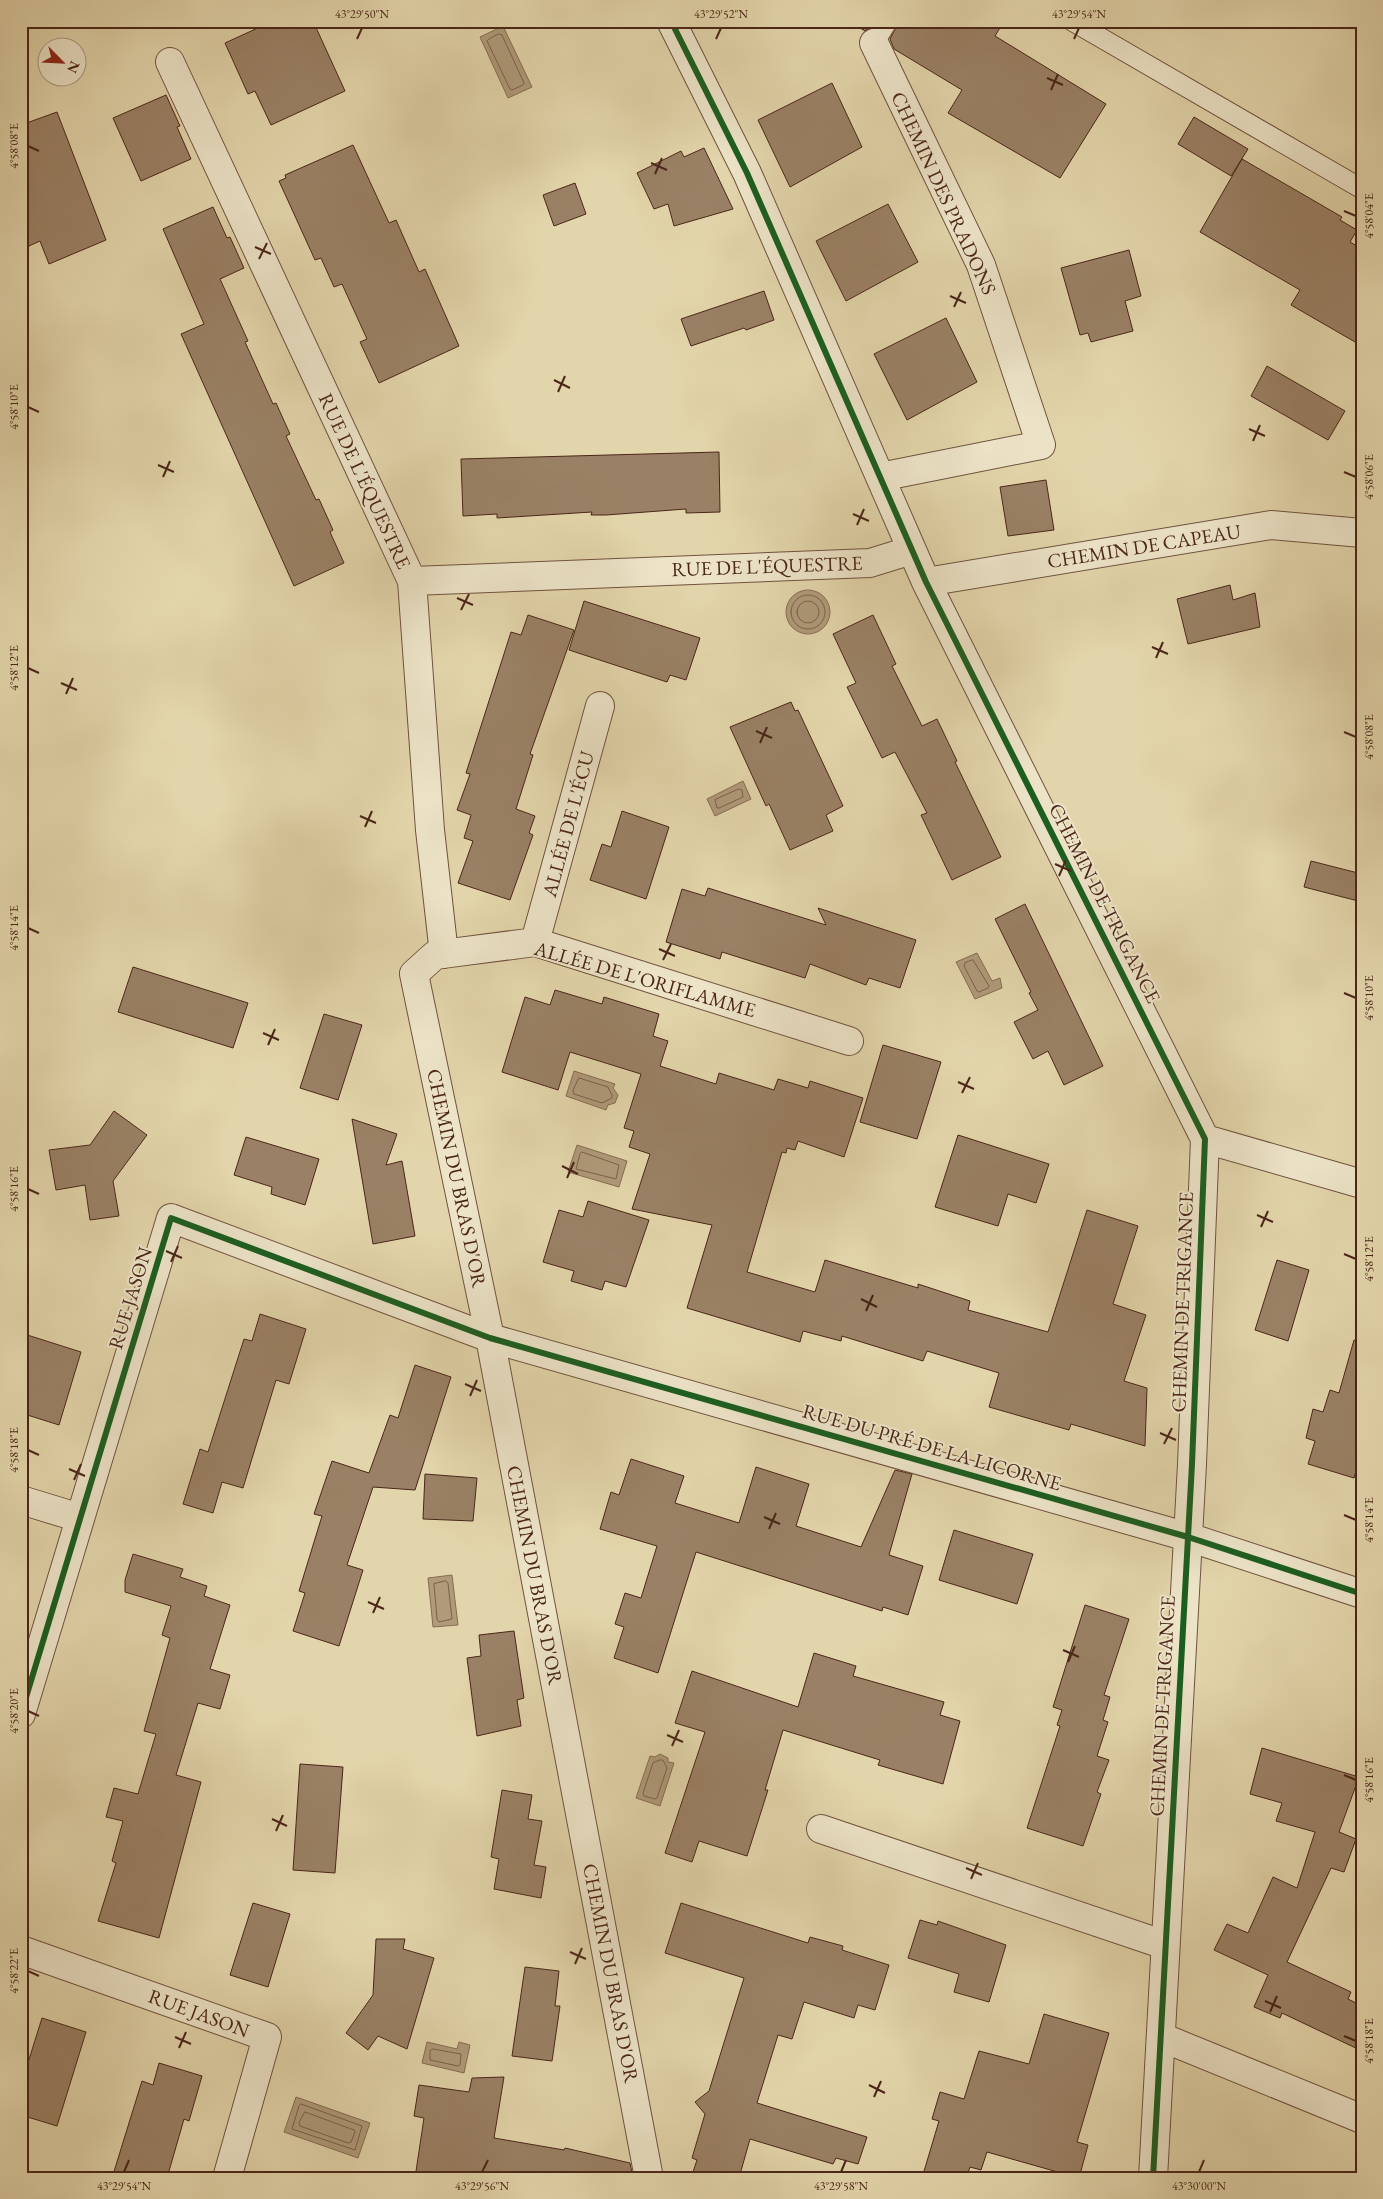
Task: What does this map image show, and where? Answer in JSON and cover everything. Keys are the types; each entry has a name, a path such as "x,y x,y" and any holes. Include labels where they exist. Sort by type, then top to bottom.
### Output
{"street":[{"name":"CHEMIN DE TRIGANCE","path":"671,21 747,173 926,582 1205,1139 1188,1537 1153,2178"},
{"name":"CHEMIN DES PRADONS","path":"880,478 1041,445 981,265 881,32"},
{"name":"RUE DE L'ÉQUESTRE","path":"170,62 412,581 870,562 912,550"},
{"name":"CHEMIN DE CAPEAU","path":"926,582 1271,525 1362,533"},
{"path":"412,581 430,830 444,954"},
{"name":"ALLÉE DE L'ÉCU","path":"535,942 600,706"},
{"name":"ALLÉE DE L'ORIFLAMME","path":"414,974 435,955 535,942 849,1040"},
{"name":"CHEMIN DU BRAS D'OR","path":"414,974 490,1338 650,2178"},
{"path":"1205,1139 1362,1184"},
{"name":"RUE JASON","path":"21,1714 171,1218 490,1338"},
{"name":"RUE DU PRÉ DE LA LICORNE","path":"490,1338 1188,1537 1362,1594"},
{"path":"21,1500 80,1518"},
{"path":"820,1829 1165,1945"},
{"name":"RUE JASON","path":"21,1950 267,2037 227,2178"},
{"path":"1161,2037 1362,2119"}],"lane":[{"path":"1072,21 1362,189"}],"water":[{"path":"503,26 532,87 508,98 480,37"},
{"path":"812,590 824,596 829,603 829,621 824,628 817,633 804,634 796,631 789,624 786,608 789,600 796,593"},
{"path":"743,781 751,799 715,816 707,799"},
{"path":"977,953 992,981 1000,978 1002,988 975,999 956,962"},
{"path":"574,1071 615,1084 613,1088 618,1095 615,1103 608,1105 606,1110 566,1096"},
{"path":"577,1145 627,1161 619,1187 568,1172"},
{"path":"452,1575 458,1625 433,1627 428,1578"},
{"path":"660,1754 668,1758 668,1762 674,1763 660,1806 636,1798 650,1756 655,1757"},
{"path":"427,2042 457,2049 459,2042 470,2045 464,2073 422,2063"},
{"path":"296,2097 370,2123 358,2158 284,2132"}],"building":[{"path":"273,21 313,21 345,91 271,125 255,91 248,94 225,43"},
{"path":"849,21 874,21 870,28 865,31"},
{"path":"899,21 1004,21 995,36 1106,104 1060,178 948,113 962,90 894,49 890,39"},
{"path":"832,83 862,147 790,187 758,120"},
{"path":"166,95 180,126 177,127 191,159 141,181 113,118"},
{"path":"57,112 106,240 49,264 40,241 29,246 21,227 21,125"},
{"path":"1194,117 1248,149 1231,176 1178,144"},
{"path":"353,145 389,223 396,220 419,272 425,269 459,346 379,383 360,342 367,339 342,284 334,287 321,258 315,260 279,181 286,178 285,175"},
{"path":"704,148 733,209 674,226 668,204 654,209 637,173 681,151 684,157"},
{"path":"1242,159 1342,217 1340,220 1357,230 1350,242 1362,249 1362,346 1291,305 1300,290 1200,232"},
{"path":"575,183 586,214 554,226 543,195"},
{"path":"888,204 918,262 846,301 816,241"},
{"path":"213,207 227,238 230,237 244,268 220,279 248,341 245,342 273,404 276,403 290,434 286,436 316,500 319,499 333,530 330,532 344,563 294,586 181,334 204,324 163,229"},
{"path":"1129,250 1141,296 1125,301 1133,331 1091,342 1088,333 1080,335 1061,268"},
{"path":"764,291 774,320 691,346 681,319"},
{"path":"946,318 977,382 907,420 874,354"},
{"path":"1267,366 1345,411 1328,440 1251,396"},
{"path":"719,452 720,512 686,513 686,509 606,515 591,515 592,512 497,518 497,514 463,516 461,459"},
{"path":"1046,480 1054,530 1008,536 1000,487"},
{"path":"1230,585 1233,600 1255,593 1260,627 1188,644 1177,599"},
{"path":"584,601 700,638 686,680 670,675 667,682 569,650"},
{"path":"528,615 574,630 530,754 533,755 516,809 535,816 529,833 533,835 510,900 458,883 473,841 464,838 471,815 457,810 470,774 466,773 511,632 521,635"},
{"path":"873,615 896,664 892,666 922,726 937,719 957,761 955,762 1001,857 952,880 921,815 927,813 895,752 882,758 847,687 856,683 833,634"},
{"path":"791,702 795,711 798,710 843,806 826,815 833,831 790,850 769,804 766,806 730,727"},
{"path":"622,811 669,827 646,899 590,880 602,844 611,847"},
{"path":"1311,861 1362,874 1362,902 1304,887"},
{"path":"708,888 826,925 818,908 916,940 900,988 869,978 866,985 810,964 805,978 722,952 720,959 666,942 682,889 705,896"},
{"path":"1025,904 1103,1066 1064,1085 1048,1051 1033,1059 1014,1022 1038,1010 995,919"},
{"path":"133,967 248,1003 233,1048 118,1012"},
{"path":"555,990 602,1004 604,997 659,1014 653,1036 668,1041 660,1066 716,1084 719,1073 774,1090 778,1079 808,1088 810,1081 863,1098 844,1157 798,1141 795,1150 787,1148 786,1153 782,1152 747,1272 815,1292 825,1260 918,1288 918,1284 970,1301 968,1310 1048,1332 1087,1210 1138,1226 1113,1304 1146,1315 1124,1381 1147,1388 1145,1446 1071,1424 1069,1430 989,1407 999,1373 927,1351 923,1361 842,1336 841,1341 803,1331 800,1342 687,1308 712,1225 632,1209 650,1154 629,1147 634,1131 624,1128 641,1074 570,1052 558,1090 502,1072 525,997 550,1005"},
{"path":"324,1014 362,1025 338,1100 300,1088"},
{"path":"883,1045 941,1062 917,1139 860,1122"},
{"path":"114,1111 147,1135 113,1181 119,1216 90,1220 85,1185 56,1190 49,1150 90,1145"},
{"path":"352,1119 397,1134 386,1165 402,1161 415,1236 373,1244"},
{"path":"958,1135 1049,1164 1036,1203 1008,1194 998,1226 935,1207"},
{"path":"246,1137 319,1159 305,1205 271,1194 272,1187 234,1175"},
{"path":"588,1201 649,1220 626,1287 605,1281 602,1290 571,1281 574,1271 543,1262 559,1210 583,1217"},
{"path":"1277,1260 1309,1270 1288,1341 1255,1330"},
{"path":"260,1314 306,1329 289,1384 276,1380 243,1488 222,1482 213,1513 183,1504 200,1449 208,1452 244,1339 252,1341"},
{"path":"21,1333 81,1352 59,1425 21,1413"},
{"path":"1354,1340 1362,1341 1362,1451 1354,1478 1308,1464 1315,1441 1306,1438 1313,1409 1323,1412 1330,1390 1339,1393"},
{"path":"415,1365 451,1377 415,1490 373,1487 347,1565 363,1570 339,1646 293,1631 305,1593 299,1591 322,1516 314,1514 332,1461 369,1473 390,1415 398,1418"},
{"path":"631,1459 684,1476 675,1503 739,1523 756,1467 809,1484 796,1526 861,1547 895,1470 912,1474 889,1555 923,1566 908,1615 883,1607 882,1611 696,1552 658,1673 614,1658 624,1627 615,1624 625,1593 641,1598 657,1546 600,1529 611,1492 619,1495"},
{"path":"425,1474 477,1478 473,1521 423,1519"},
{"path":"954,1530 1033,1554 1017,1604 939,1580"},
{"path":"133,1554 183,1569 180,1577 207,1586 204,1596 230,1605 210,1669 230,1675 220,1709 198,1703 176,1775 201,1782 159,1938 98,1921 116,1863 112,1861 123,1821 106,1817 114,1788 138,1794 156,1734 144,1731 170,1638 162,1635 171,1606 125,1592 125,1580"},
{"path":"1085,1605 1129,1619 1104,1695 1110,1697 1103,1720 1108,1722 1097,1756 1109,1760 1097,1792 1101,1794 1083,1846 1027,1828 1060,1726 1057,1725 1062,1710 1053,1707"},
{"path":"514,1631 524,1698 517,1700 521,1726 477,1736 467,1658 481,1656 479,1635"},
{"path":"814,1653 856,1666 853,1676 944,1702 940,1715 960,1721 943,1784 878,1765 880,1760 783,1730 765,1790 768,1790 747,1856 699,1841 692,1862 665,1853 705,1732 675,1723 692,1671 798,1707"},
{"path":"1262,1748 1359,1777 1339,1832 1356,1839 1344,1872 1331,1868 1287,1962 1351,1992 1348,1999 1362,2006 1362,2051 1282,2013 1280,2018 1254,2007 1268,1975 1214,1950 1227,1924 1248,1933 1273,1877 1297,1888 1315,1832 1276,1821 1282,1803 1250,1794"},
{"path":"300,1764 343,1767 335,1873 293,1870"},
{"path":"502,1790 532,1795 528,1819 542,1821 534,1865 546,1867 541,1898 494,1889 499,1859 491,1857"},
{"path":"253,1903 290,1914 268,1987 230,1975"},
{"path":"681,1903 808,1943 810,1937 843,1946 842,1950 889,1965 875,2010 858,2005 854,2018 804,2002 792,2039 778,2035 757,2103 867,2137 858,2164 836,2158 833,2164 750,2139 739,2178 691,2178 697,2160 692,2158 705,2114 695,2102 709,2091 744,1978 665,1953"},
{"path":"920,1920 937,1925 938,1921 1006,1945 989,2002 954,1992 959,1974 908,1958"},
{"path":"376,1939 405,1939 403,1949 434,1958 407,2049 378,2036 368,2050 346,2033 373,1995"},
{"path":"525,1967 559,1971 555,2006 560,2006 552,2061 512,2056"},
{"path":"1044,2014 1109,2033 1077,2142 1088,2145 1079,2178 987,2152 981,2170 970,2167 966,2178 922,2178 939,2121 932,2119 940,2092 964,2099 979,2051 1029,2064"},
{"path":"42,2018 86,2032 57,2126 21,2115 21,2085"},
{"path":"159,2063 202,2076 189,2121 184,2119 167,2178 112,2178 142,2081 153,2085"},
{"path":"504,2077 494,2138 564,2150 565,2148 630,2163 633,2178 415,2178 424,2118 414,2116 419,2085 469,2092 472,2078"}],"cycle path":[{"path":"671,21 747,173 926,582 1205,1139 1192,1464 1153,2178"},
{"path":"21,1714 171,1218 490,1338 1188,1537 1362,1594"}]}
